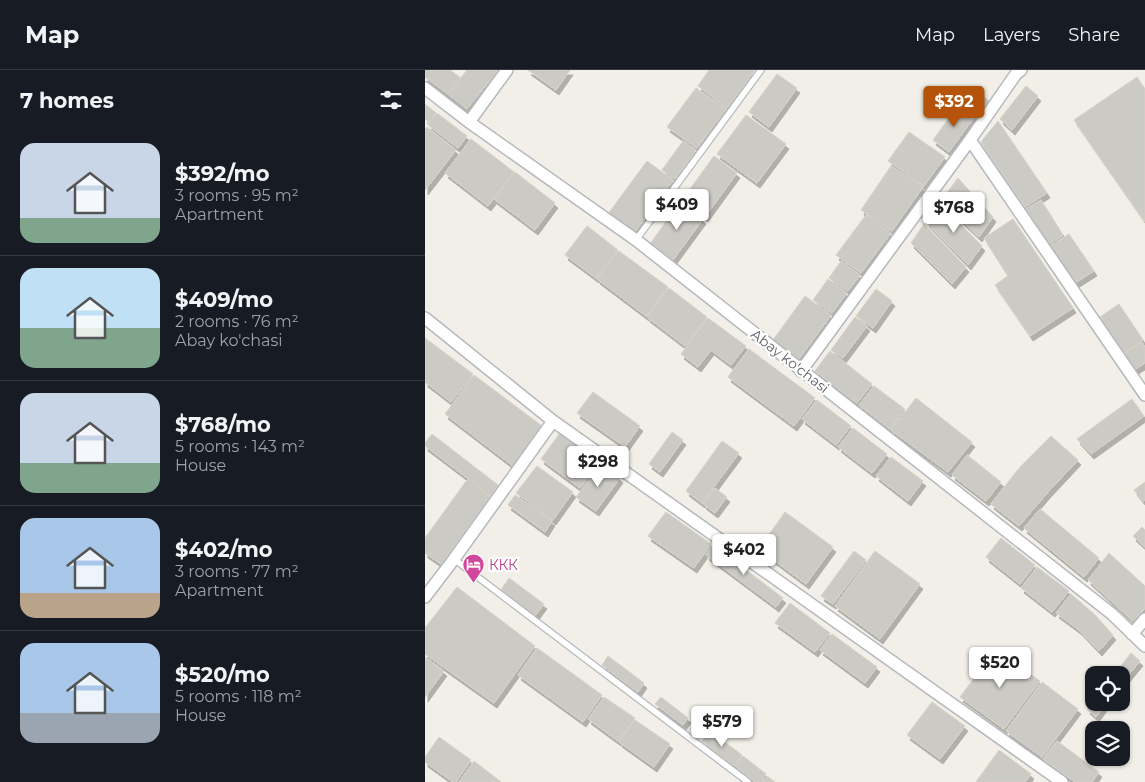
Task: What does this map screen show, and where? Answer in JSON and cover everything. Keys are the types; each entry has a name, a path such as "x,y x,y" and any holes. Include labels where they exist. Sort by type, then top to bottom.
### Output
{"street":[{"path":"469,122 507,70"},
{"path":"801,370 970,140 1016,74 1021,70"},
{"name":"Abay ko'chasi","path":"425,88 469,122 636,240 1112,614 1145,646"},
{"path":"970,140 1145,395"},
{"path":"425,318 553,421 1062,782"},
{"path":"425,597 553,421"},
{"path":"1132,634 1145,619"}],"lane":[{"path":"636,240 761,70"},
{"path":"454,559 748,782"}],"building":[{"path":"425,70 450,70 461,78 448,94 425,77"},
{"path":"467,70 498,70 467,109 448,94"},
{"path":"528,70 570,70 556,90"},
{"path":"709,70 755,70 727,108 698,86"},
{"path":"777,74 797,88 769,127 749,112"},
{"path":"1137,77 1145,89 1145,222 1074,120"},
{"path":"1026,86 1038,96 1012,130 1000,119"},
{"path":"696,88 726,109 697,148 667,127"},
{"path":"977,91 989,101 977,115 965,104"},
{"path":"425,104 436,113 429,122 425,119"},
{"path":"959,104 975,116 949,152 933,140"},
{"path":"437,113 467,136 458,148 428,125"},
{"path":"746,115 786,144 757,183 717,154"},
{"path":"998,121 1047,193 1025,207 981,142"},
{"path":"427,127 456,150 425,190 425,129"},
{"path":"909,132 945,157 924,186 888,161"},
{"path":"471,139 514,172 488,206 445,173"},
{"path":"683,141 696,150 675,179 662,170"},
{"path":"714,156 737,173 705,217 682,200"},
{"path":"647,161 673,180 634,233 608,214"},
{"path":"891,166 923,187 892,231 861,210"},
{"path":"515,172 555,203 535,230 494,199"},
{"path":"958,178 993,217 979,237 941,201"},
{"path":"1041,200 1063,235 1049,244 1026,209"},
{"path":"680,202 703,219 673,260 650,244"},
{"path":"940,203 982,246 968,265 926,222"},
{"path":"866,215 891,233 861,273 836,255"},
{"path":"1013,219 1073,308 1030,336 995,285 1008,276 984,238"},
{"path":"924,224 966,267 952,284 911,243"},
{"path":"587,226 618,250 596,278 565,255"},
{"path":"1069,234 1094,271 1075,283 1050,246"},
{"path":"619,251 668,287 646,316 597,279"},
{"path":"841,261 860,275 848,291 829,278"},
{"path":"828,279 847,293 832,313 813,300"},
{"path":"669,288 707,317 685,346 647,317"},
{"path":"876,289 892,301 873,328 856,316"},
{"path":"805,296 831,315 799,359 773,340"},
{"path":"1119,304 1143,340 1123,353 1100,317"},
{"path":"855,317 867,326 843,358 831,350"},
{"path":"708,318 746,346 731,365 711,350 698,367 681,354"},
{"path":"425,338 473,374 451,402 425,382"},
{"path":"1142,342 1145,347 1145,363 1134,370 1124,354"},
{"path":"749,349 815,398 794,426 728,377"},
{"path":"830,351 872,384 857,403 815,371"},
{"path":"474,375 542,426 513,466 445,414"},
{"path":"874,386 905,409 890,429 859,405"},
{"path":"593,392 640,426 625,447 577,413"},
{"path":"916,398 972,442 948,472 891,430"},
{"path":"1132,399 1144,416 1091,454 1077,439"},
{"path":"817,400 851,426 836,445 802,419"},
{"path":"853,428 887,454 872,473 838,447"},
{"path":"672,432 683,440 660,472 649,464"},
{"path":"560,433 599,462 580,488 541,459"},
{"path":"432,434 498,485 491,496 425,446 425,443"},
{"path":"1051,436 1078,460 1019,526 991,504 1020,467"},
{"path":"722,441 739,453 702,503 686,491"},
{"path":"967,455 1001,482 986,501 952,475"},
{"path":"891,457 923,481 908,501 876,476"},
{"path":"601,464 620,478 596,511 576,497"},
{"path":"537,466 573,492 553,520 516,493"},
{"path":"467,480 490,497 441,564 425,553 425,538"},
{"path":"1145,482 1145,500 1143,501 1134,490"},
{"path":"715,488 727,497 715,513 703,504"},
{"path":"515,495 552,521 545,532 508,505"},
{"path":"1040,509 1099,558 1084,577 1024,528"},
{"path":"666,512 711,544 694,568 648,536"},
{"path":"785,512 833,547 806,584 759,549"},
{"path":"1142,527 1145,530 1145,547 1133,536"},
{"path":"1001,538 1035,565 1020,584 986,557"},
{"path":"713,545 783,598 776,607 706,555"},
{"path":"854,551 866,560 833,604 821,596"},
{"path":"875,551 920,584 880,639 835,606"},
{"path":"1109,553 1145,586 1145,608 1133,621 1088,580"},
{"path":"1037,567 1069,591 1052,612 1021,588"},
{"path":"509,578 544,604 535,616 501,590"},
{"path":"457,587 535,646 494,703 425,654 425,628"},
{"path":"1071,594 1094,614 1113,635 1099,651 1079,630 1056,613"},
{"path":"790,603 830,633 815,652 775,623"},
{"path":"832,634 877,667 865,683 820,650"},
{"path":"537,648 602,695 583,722 518,675"},
{"path":"996,649 1040,681 1004,729 960,697"},
{"path":"1131,653 1140,661 1130,673 1130,666 1121,666"},
{"path":"608,656 644,683 638,692 602,665"},
{"path":"425,657 444,671 425,697"},
{"path":"1042,682 1078,709 1042,757 1006,731"},
{"path":"604,697 635,718 618,741 588,719"},
{"path":"661,697 688,718 683,725 655,704"},
{"path":"932,702 965,726 940,759 907,735"},
{"path":"1089,711 1100,711 1096,717"},
{"path":"635,720 670,744 654,767 619,742"},
{"path":"710,731 742,755 734,766 702,741"},
{"path":"439,737 471,760 456,782 453,782 425,762 425,757"},
{"path":"1057,741 1085,762 1085,766 1091,766 1099,772 1092,782 1075,782 1043,759"},
{"path":"999,750 1031,774 1025,782 976,782"},
{"path":"743,756 766,774 760,782 755,782 735,766"},
{"path":"474,761 501,782 459,782"},
{"path":"767,776 775,782 762,782"}],"place":[{"name":"ККК","path":"473,584"}]}
